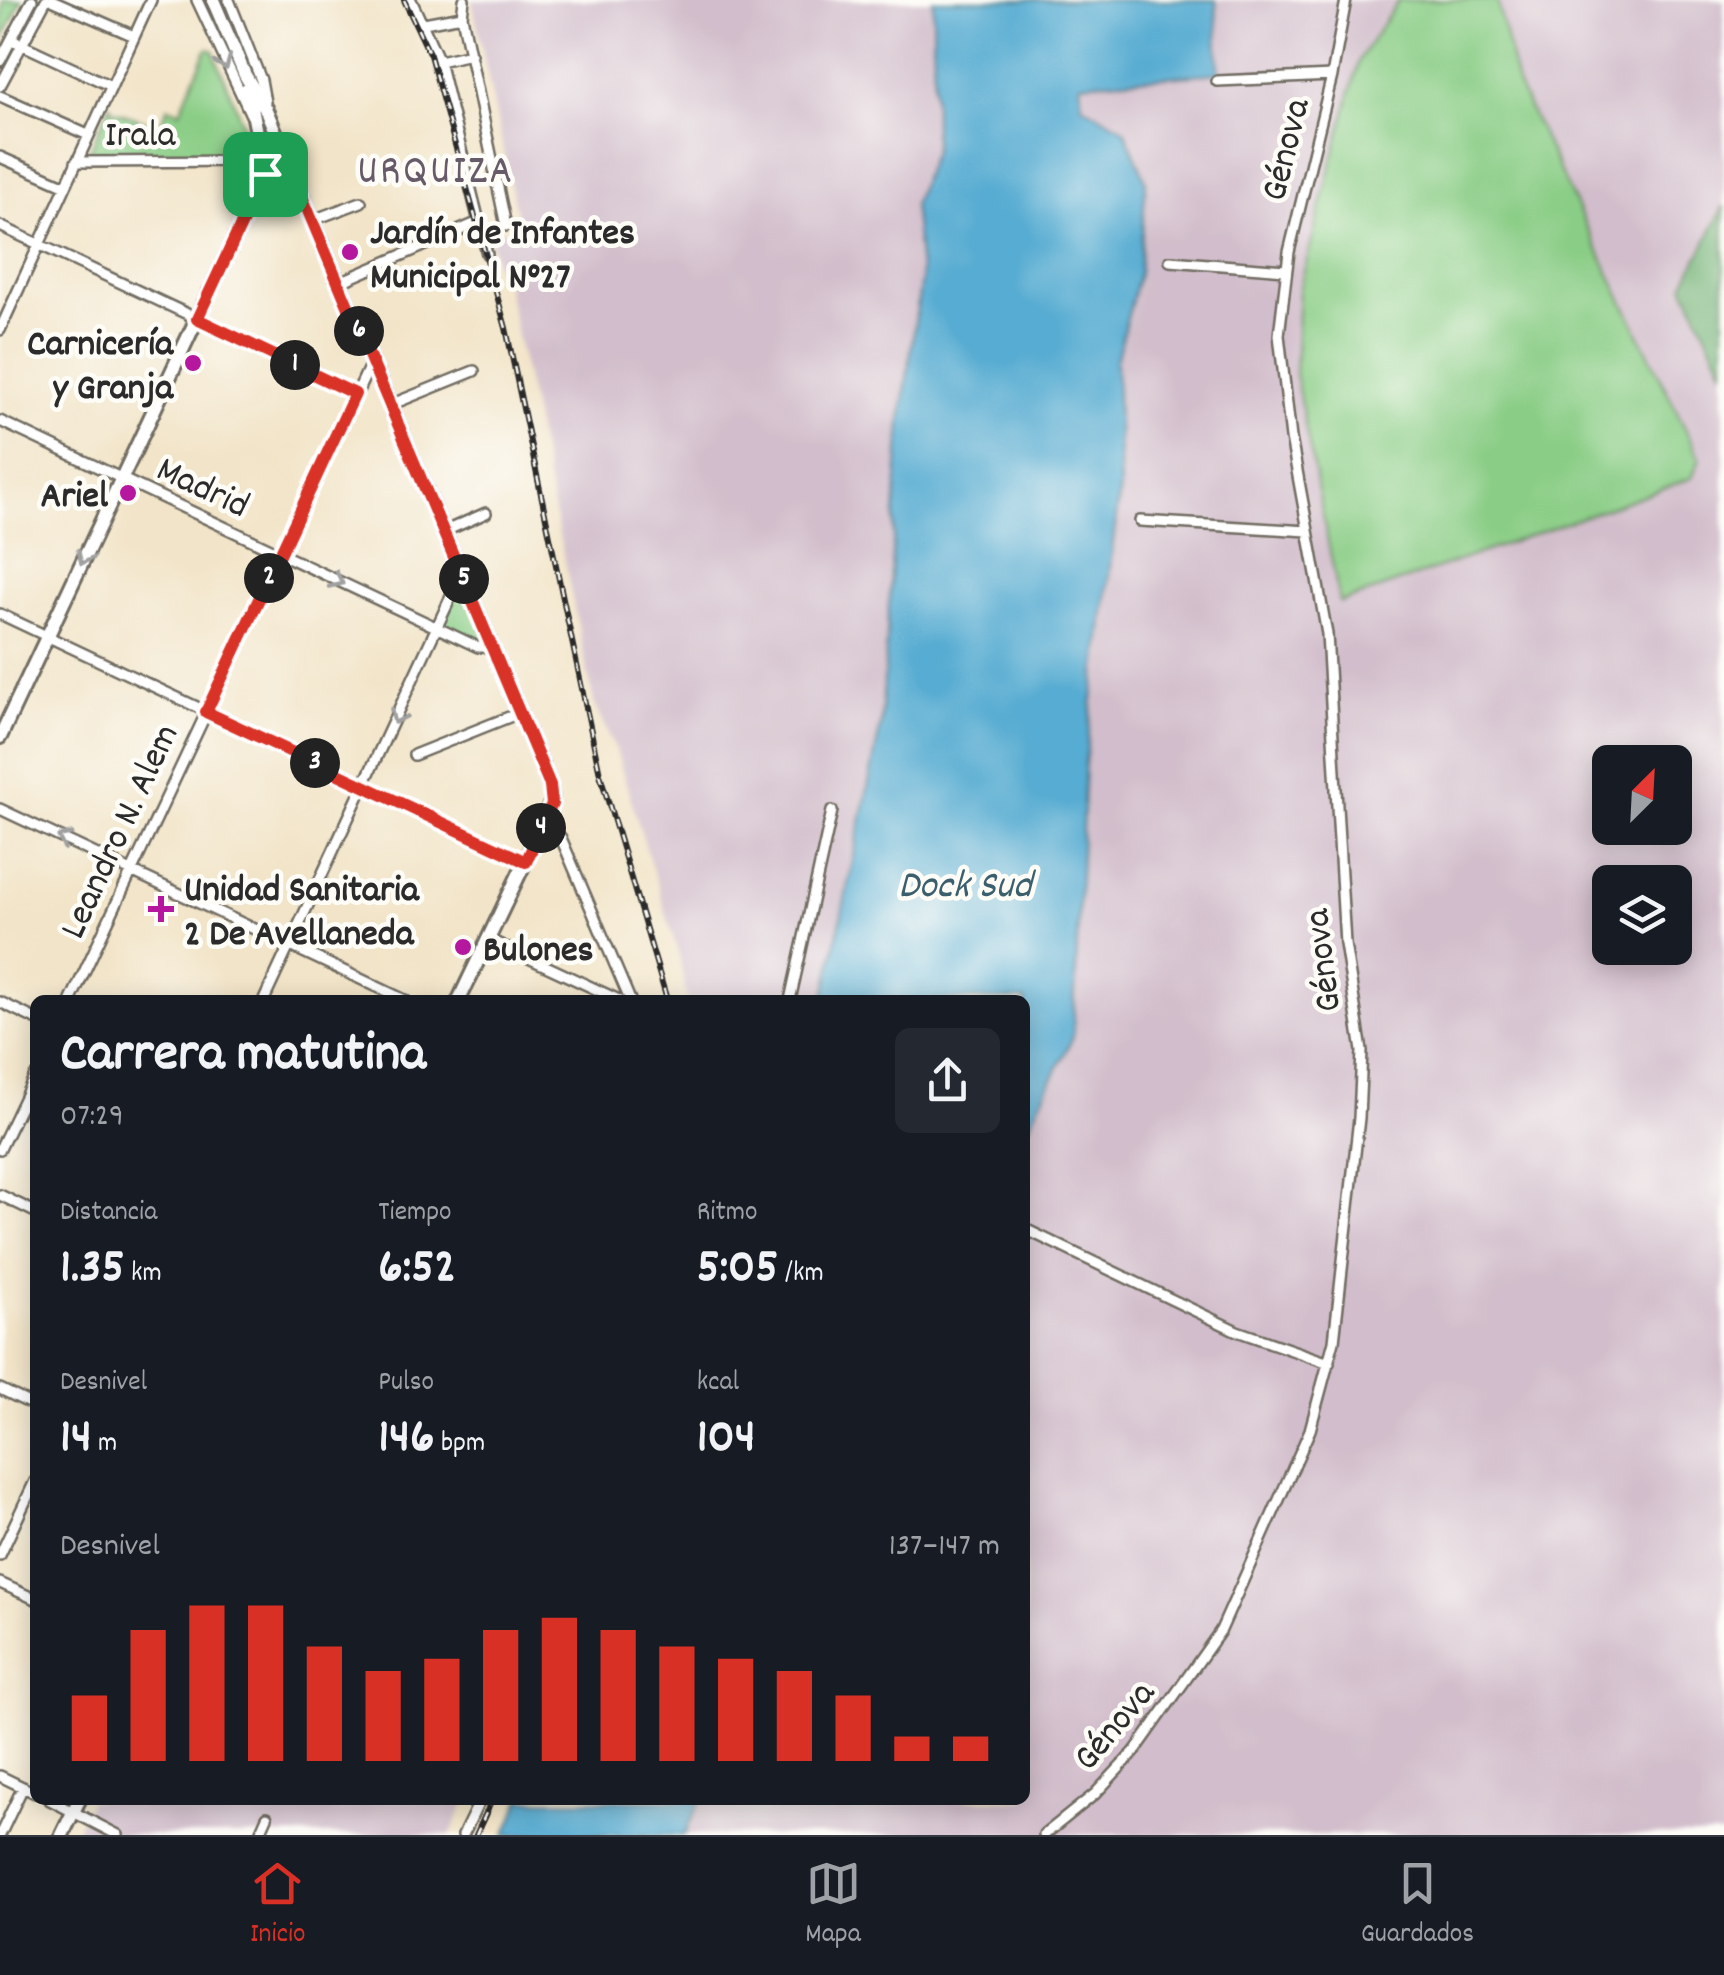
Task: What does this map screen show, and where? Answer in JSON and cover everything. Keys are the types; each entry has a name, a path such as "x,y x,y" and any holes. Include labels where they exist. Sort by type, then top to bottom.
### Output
{"main road":[{"path":"213,0 245,75 266,110 550,785 552,804 461,995"},
{"path":"0,737 265,168 245,75"},
{"path":"265,168 290,168"},
{"path":"62,1835 76,1806"}],"street":[{"path":"0,61 32,0"},
{"path":"0,86 49,0 134,36"},
{"name":"Irala","path":"0,330 151,0"},
{"path":"197,0 230,79 256,124"},
{"path":"229,0 261,80 266,110"},
{"path":"464,0 462,16 506,226"},
{"name":"Génova","path":"1044,1835 1095,1794 1135,1751 1221,1630 1310,1430 1329,1363 1362,1064 1339,860 1330,652 1279,354 1286,270 1346,0"},
{"path":"412,2 439,61 487,254"},
{"path":"424,23 462,16"},
{"path":"12,40 110,86"},
{"path":"439,61 471,54"},
{"path":"1217,81 1332,76"},
{"path":"0,96 88,135"},
{"path":"0,157 66,186"},
{"name":"Irala","path":"76,162 265,168"},
{"path":"313,220 361,202"},
{"path":"338,283 479,222"},
{"path":"0,226 355,394"},
{"path":"1170,262 1286,270"},
{"name":"Leandro N. Alem","path":"73,995 372,361"},
{"path":"390,405 474,371"},
{"name":"Madrid","path":"0,421 478,647 492,647"},
{"path":"443,532 486,513"},
{"path":"1140,521 1308,531"},
{"path":"266,995 455,588 464,580"},
{"path":"0,614 526,862"},
{"path":"414,755 519,713"},
{"path":"0,809 395,995"},
{"path":"791,995 832,810"},
{"path":"545,820 562,838 628,995"},
{"path":"488,939 608,995"},
{"path":"0,1002 30,1017"},
{"path":"0,1150 30,1087"},
{"path":"0,1195 30,1210"},
{"path":"1030,1231 1238,1331 1329,1363"},
{"path":"0,1389 30,1404"},
{"path":"0,1556 30,1493"},
{"path":"0,1583 30,1598"},
{"path":"0,1776 30,1790"},
{"path":"0,1835 23,1787"},
{"path":"464,1835 478,1805"},
{"path":"76,1806 118,1835"},
{"path":"261,1834 267,1817"}],"shaded area":[{"path":"472,0 933,0 934,148 913,205 921,279 901,420 881,724 825,995 686,995 679,955 615,748 595,707 504,274 498,273 490,235 519,226"},
{"path":"1216,0 1724,0 1724,1835 684,1835 699,1805 1030,1805 1030,1123 1073,1037 1085,763 1120,488 1116,361 1139,273 1146,181 1124,129 1082,105 1080,82 1219,73"},
{"path":"88,1805 464,1805 450,1835 74,1835"}],"green space":[{"path":"3,0 22,0 0,45"},
{"path":"1399,0 1497,0 1517,84 1700,459 1692,478 1340,603 1295,374 1299,290 1359,60"},
{"path":"207,49 213,50 252,147 250,154 91,157 90,149 110,105 112,110 159,126 168,107 180,111"},
{"path":"1724,206 1724,372 1684,285"},
{"path":"464,580 492,647 483,648 437,628"}],"water":[{"name":"Dock Sud","path":"933,0 1216,0 1219,73 1080,83 1082,105 1124,129 1146,181 1139,273 1116,361 1120,488 1085,763 1073,1037 1030,1123 1030,995 825,995 881,724 901,420 921,279 913,205 934,148"},
{"path":"519,1805 699,1805 684,1835 505,1835"}],"railway":[{"path":"404,0 430,55 506,328 600,774 666,995"},
{"path":"476,1835 490,1805"}],"place":[{"name":"Jardín de Infantes Municipal N°27","path":"350,252"},
{"name":"Carnicería y Granja","path":"193,363"},
{"name":"Ariel","path":"128,493"},
{"name":"Unidad Sanitaria 2 De Avellaneda","path":"161,909"},
{"name":"Bulones","path":"463,947"}],"district":[{"name":"URQUIZA","path":"436,167"}],"route":[{"path":"280,166 290,168 550,785 552,804 526,862 206,712 355,394 197,319 265,174 280,166"}]}
